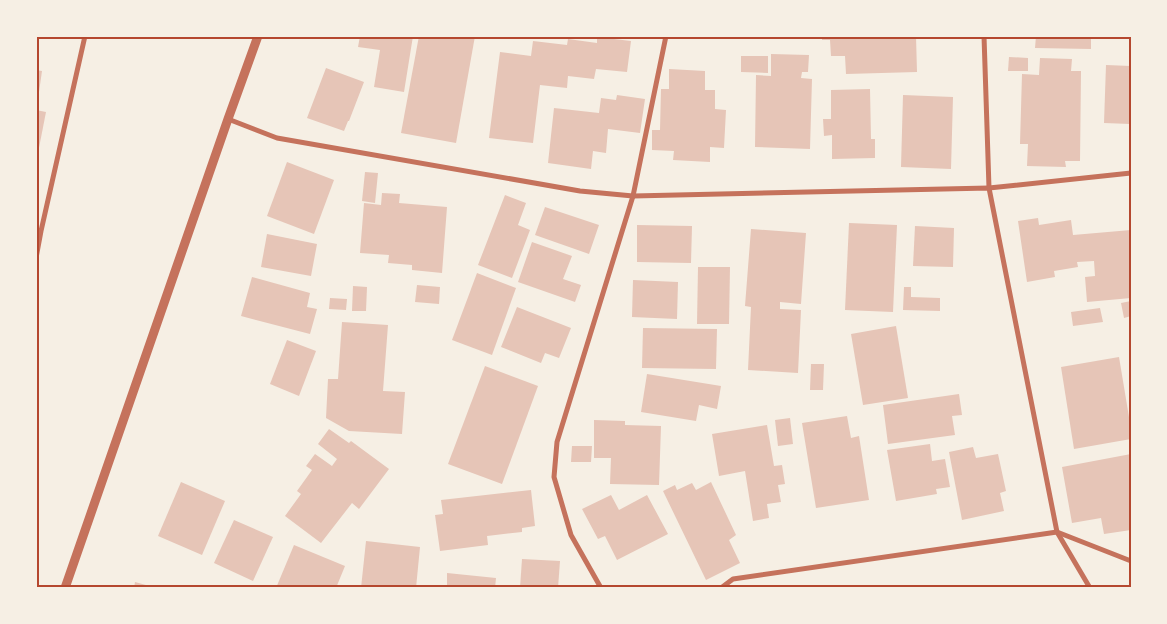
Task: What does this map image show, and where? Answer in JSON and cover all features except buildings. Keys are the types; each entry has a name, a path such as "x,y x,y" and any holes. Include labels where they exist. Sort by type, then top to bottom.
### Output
{"street":[{"path":"36,258 39,229 85,36"},
{"path":"65,588 258,36"},
{"path":"601,588 571,535 554,477 557,442 634,196 666,36"},
{"path":"984,36 990,188 1057,532 1090,588"},
{"path":"228,119 277,138 580,191 634,196 990,188 1131,173"},
{"path":"721,588 733,579 1057,532 1131,561"}]}
